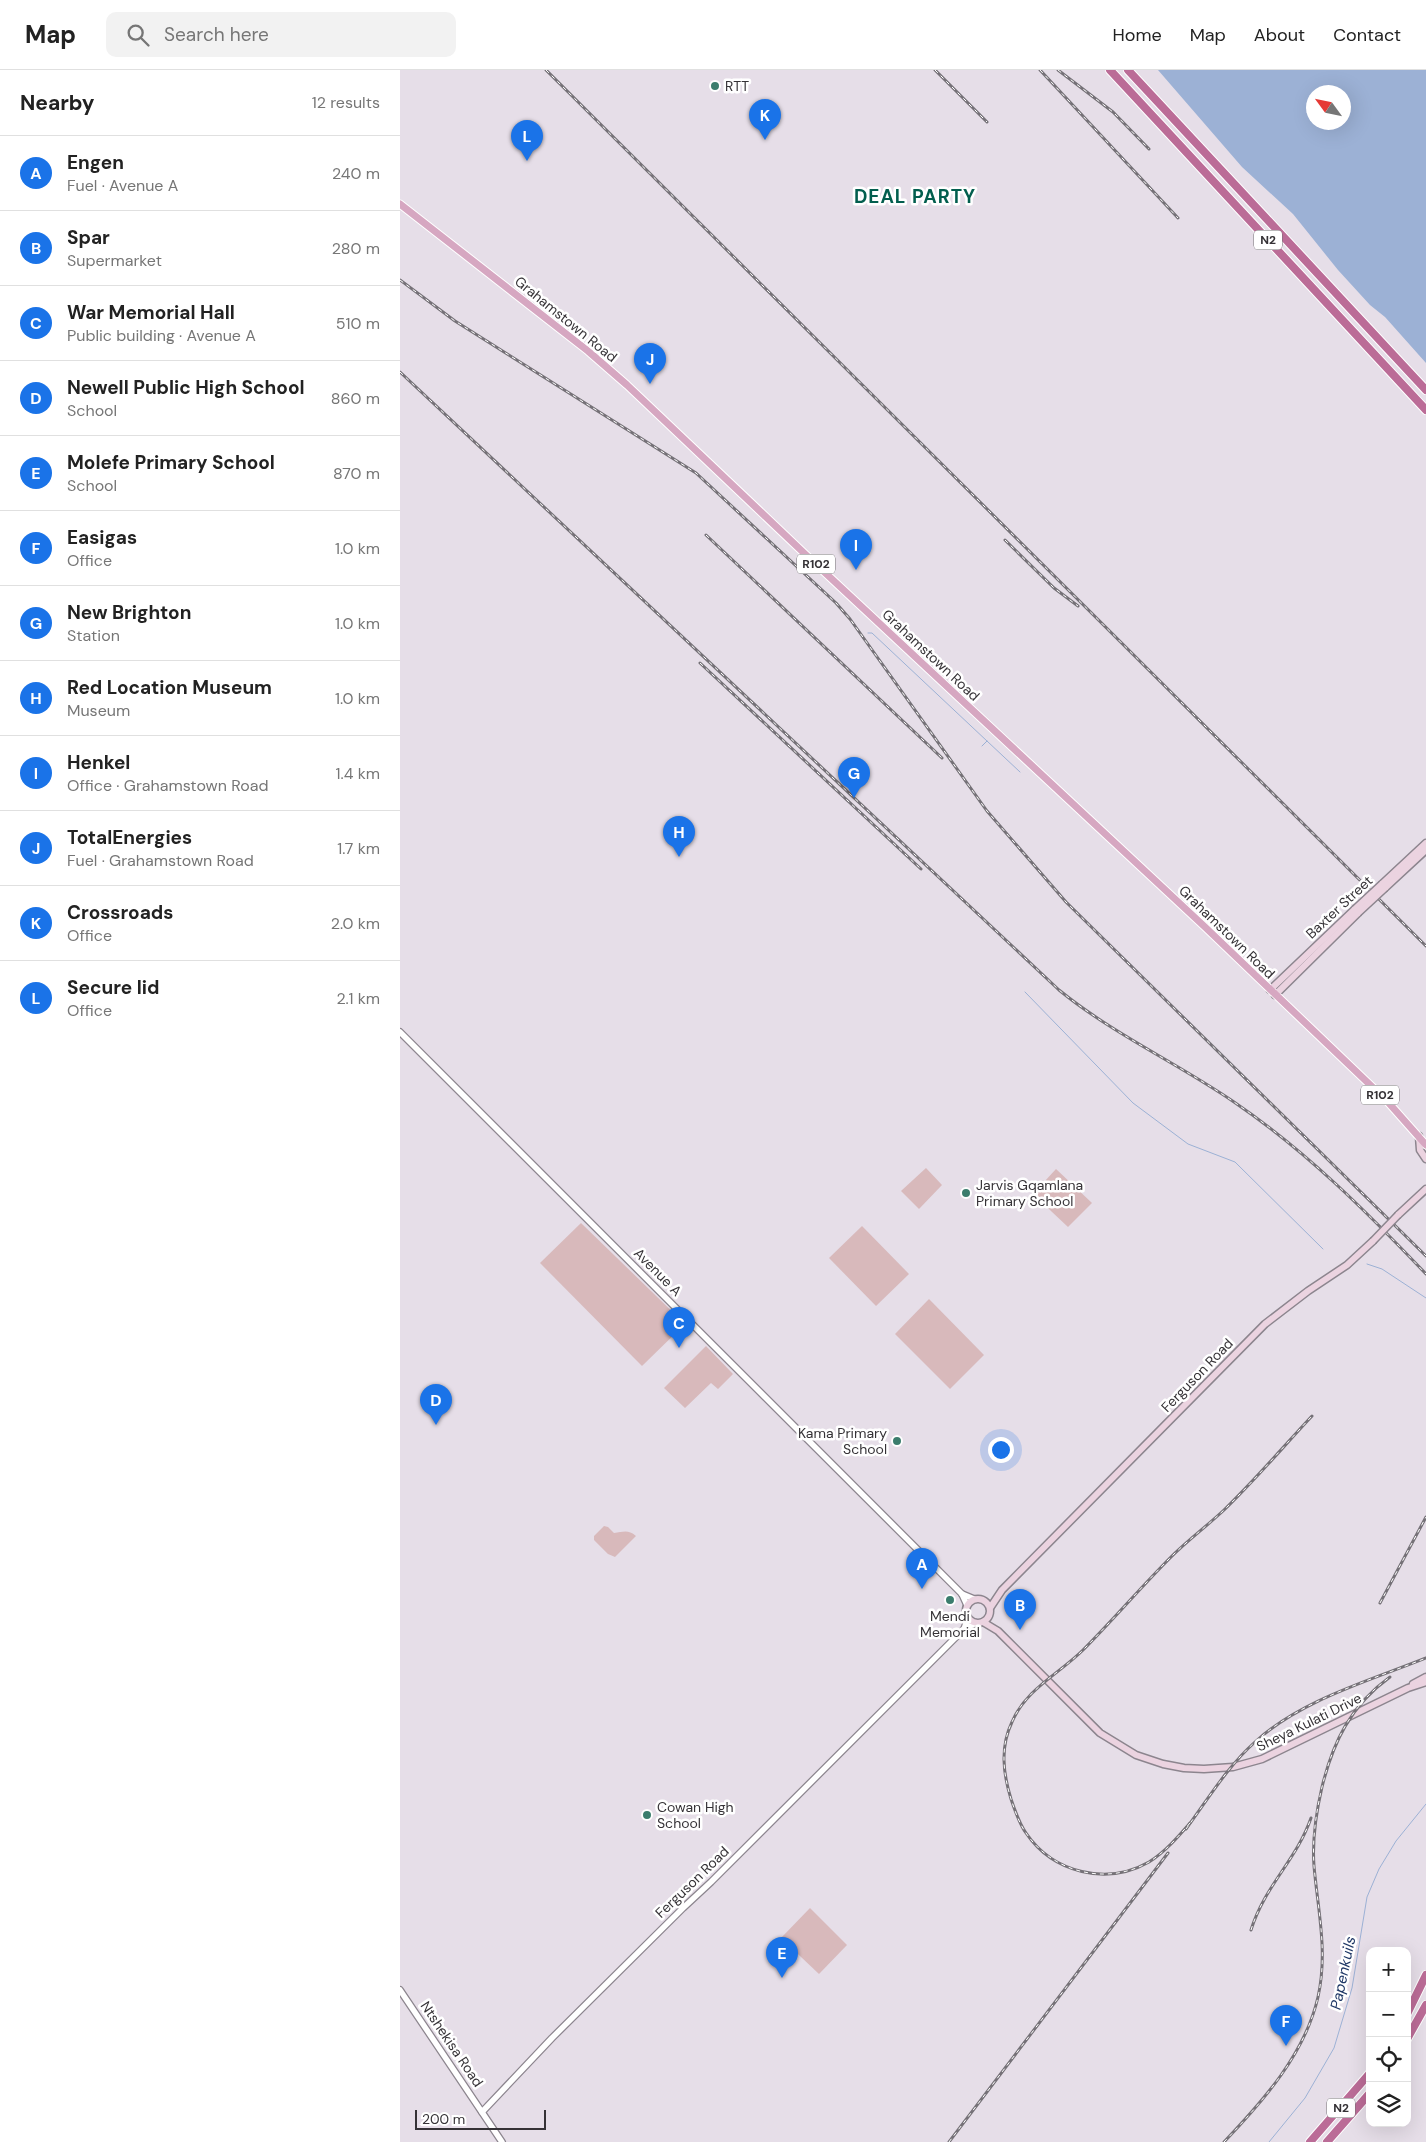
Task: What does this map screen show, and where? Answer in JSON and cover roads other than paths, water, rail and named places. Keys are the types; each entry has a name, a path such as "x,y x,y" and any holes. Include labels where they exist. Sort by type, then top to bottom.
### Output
{"highway":[{"name":"N2","path":"1110,70 1426,410"},
{"name":"N2","path":"1128,70 1426,390"},
{"path":"1411,2006 1426,1975"},
{"path":"1409,2037 1426,2005"},
{"name":"N2","path":"1310,2142 1366,2078"},
{"name":"N2","path":"1327,2142 1366,2098"}],"main road":[{"name":"Grahamstown Road","path":"400,204 588,351 627,385 824,572 1205,926 1386,1101 1426,1146"},
{"name":"Baxter Street","path":"1272,992 1426,843"},
{"name":"Baxter Street","path":"1383,886 1426,850"},
{"path":"1418,1136 1420,1150 1426,1160"},
{"name":"Ferguson Road","path":"990,1610 999,1594 1265,1324 1308,1291 1347,1265 1426,1189"},
{"name":"Ferguson Road","path":"984,1600 999,1594"},
{"path":"974,1599 984,1600 990,1610 988,1618 984,1622 976,1623 968,1618 966,1612 968,1605 974,1599"},
{"name":"Sheya Kulati Drive","path":"990,1610 991,1619 998,1631"},
{"name":"Sheya Kulati Drive","path":"984,1622 998,1631 1088,1723 1105,1737 1136,1755 1163,1764 1184,1768 1233,1766 1262,1759 1408,1688 1426,1677"},
{"name":"Sheya Kulati Drive","path":"1408,1688 1426,1682"}],"street":[{"name":"Avenue A","path":"400,1032 962,1594"},
{"path":"962,1594 974,1599"},
{"path":"962,1594 968,1605"},
{"name":"Ferguson Road","path":"964,1629 968,1618"},
{"name":"Ferguson Road","path":"482,2112 552,2038 964,1629 976,1623"},
{"name":"Ntshekisa Road","path":"400,1990 502,2142"}],"water":[{"path":"1158,70 1426,70 1426,363 1385,317 1370,305 1338,270 1293,214 1242,167"}],"waterway":[{"path":"868,633 872,633 1020,772"},
{"path":"982,746 987,741"},
{"path":"1025,992 1133,1103 1188,1144 1235,1162 1323,1249"},
{"path":"1367,1264 1382,1269 1426,1298"},
{"name":"Papenkuils","path":"1269,2142 1305,2098 1334,2048 1352,1988 1367,1897 1379,1869 1396,1841 1426,1804"}],"railway":[{"path":"546,70 1426,946"},
{"path":"935,70 987,122"},
{"path":"1040,70 1178,218"},
{"path":"1058,70 1113,112 1149,149"},
{"path":"400,280 455,321 696,473 836,603 850,619 987,811 1066,902 1426,1256"},
{"path":"400,372 1059,990 1101,1021 1234,1102 1286,1141 1311,1161 1381,1227 1426,1274"},
{"path":"706,535 942,758"},
{"path":"1005,540 1054,588 1078,606"},
{"path":"700,663 921,869"},
{"path":"1190,1823 1160,1854 1149,1862 1133,1869 1099,1874 1082,1872 1066,1866 1051,1858 1037,1847 1017,1817 1008,1789 1005,1770 1004,1750 1008,1731 1018,1710 1034,1691 1074,1659 1171,1557 1235,1499 1312,1416"},
{"path":"1380,1603 1426,1517"},
{"path":"1186,1829 1236,1761 1273,1727 1293,1714 1336,1693 1426,1658"},
{"path":"1224,2142 1281,2076 1293,2057 1312,2018 1318,1997 1322,1964 1321,1931 1314,1866 1315,1826 1322,1787 1332,1755 1345,1726 1364,1700 1390,1677"},
{"path":"1251,1930 1264,1900 1297,1847 1311,1818"},
{"path":"949,2142 1168,1853"}],"place":[{"name":"RTT","path":"715,86"},
{"name":"Crossroads","path":"765,140"},
{"name":"Secure lid","path":"527,161"},
{"name":"TotalEnergies","path":"650,384"},
{"name":"Henkel","path":"856,570"},
{"name":"New Brighton","path":"854,798"},
{"name":"Red Location Museum","path":"679,857"},
{"name":"Jarvis Gqamlana Primary School","path":"966,1193"},
{"name":"War Memorial Hall","path":"679,1348"},
{"name":"Newell Public High School","path":"436,1425"},
{"name":"Kama Primary School","path":"897,1441"},
{"name":"Engen","path":"922,1589"},
{"name":"Mendi Memorial","path":"950,1600"},
{"name":"Spar","path":"1020,1630"},
{"name":"Cowan High School","path":"647,1815"},
{"name":"Molefe Primary School","path":"782,1978"},
{"name":"Easigas","path":"1286,2046"}],"district":[{"name":"DEAL PARTY","path":"915,196"}]}
